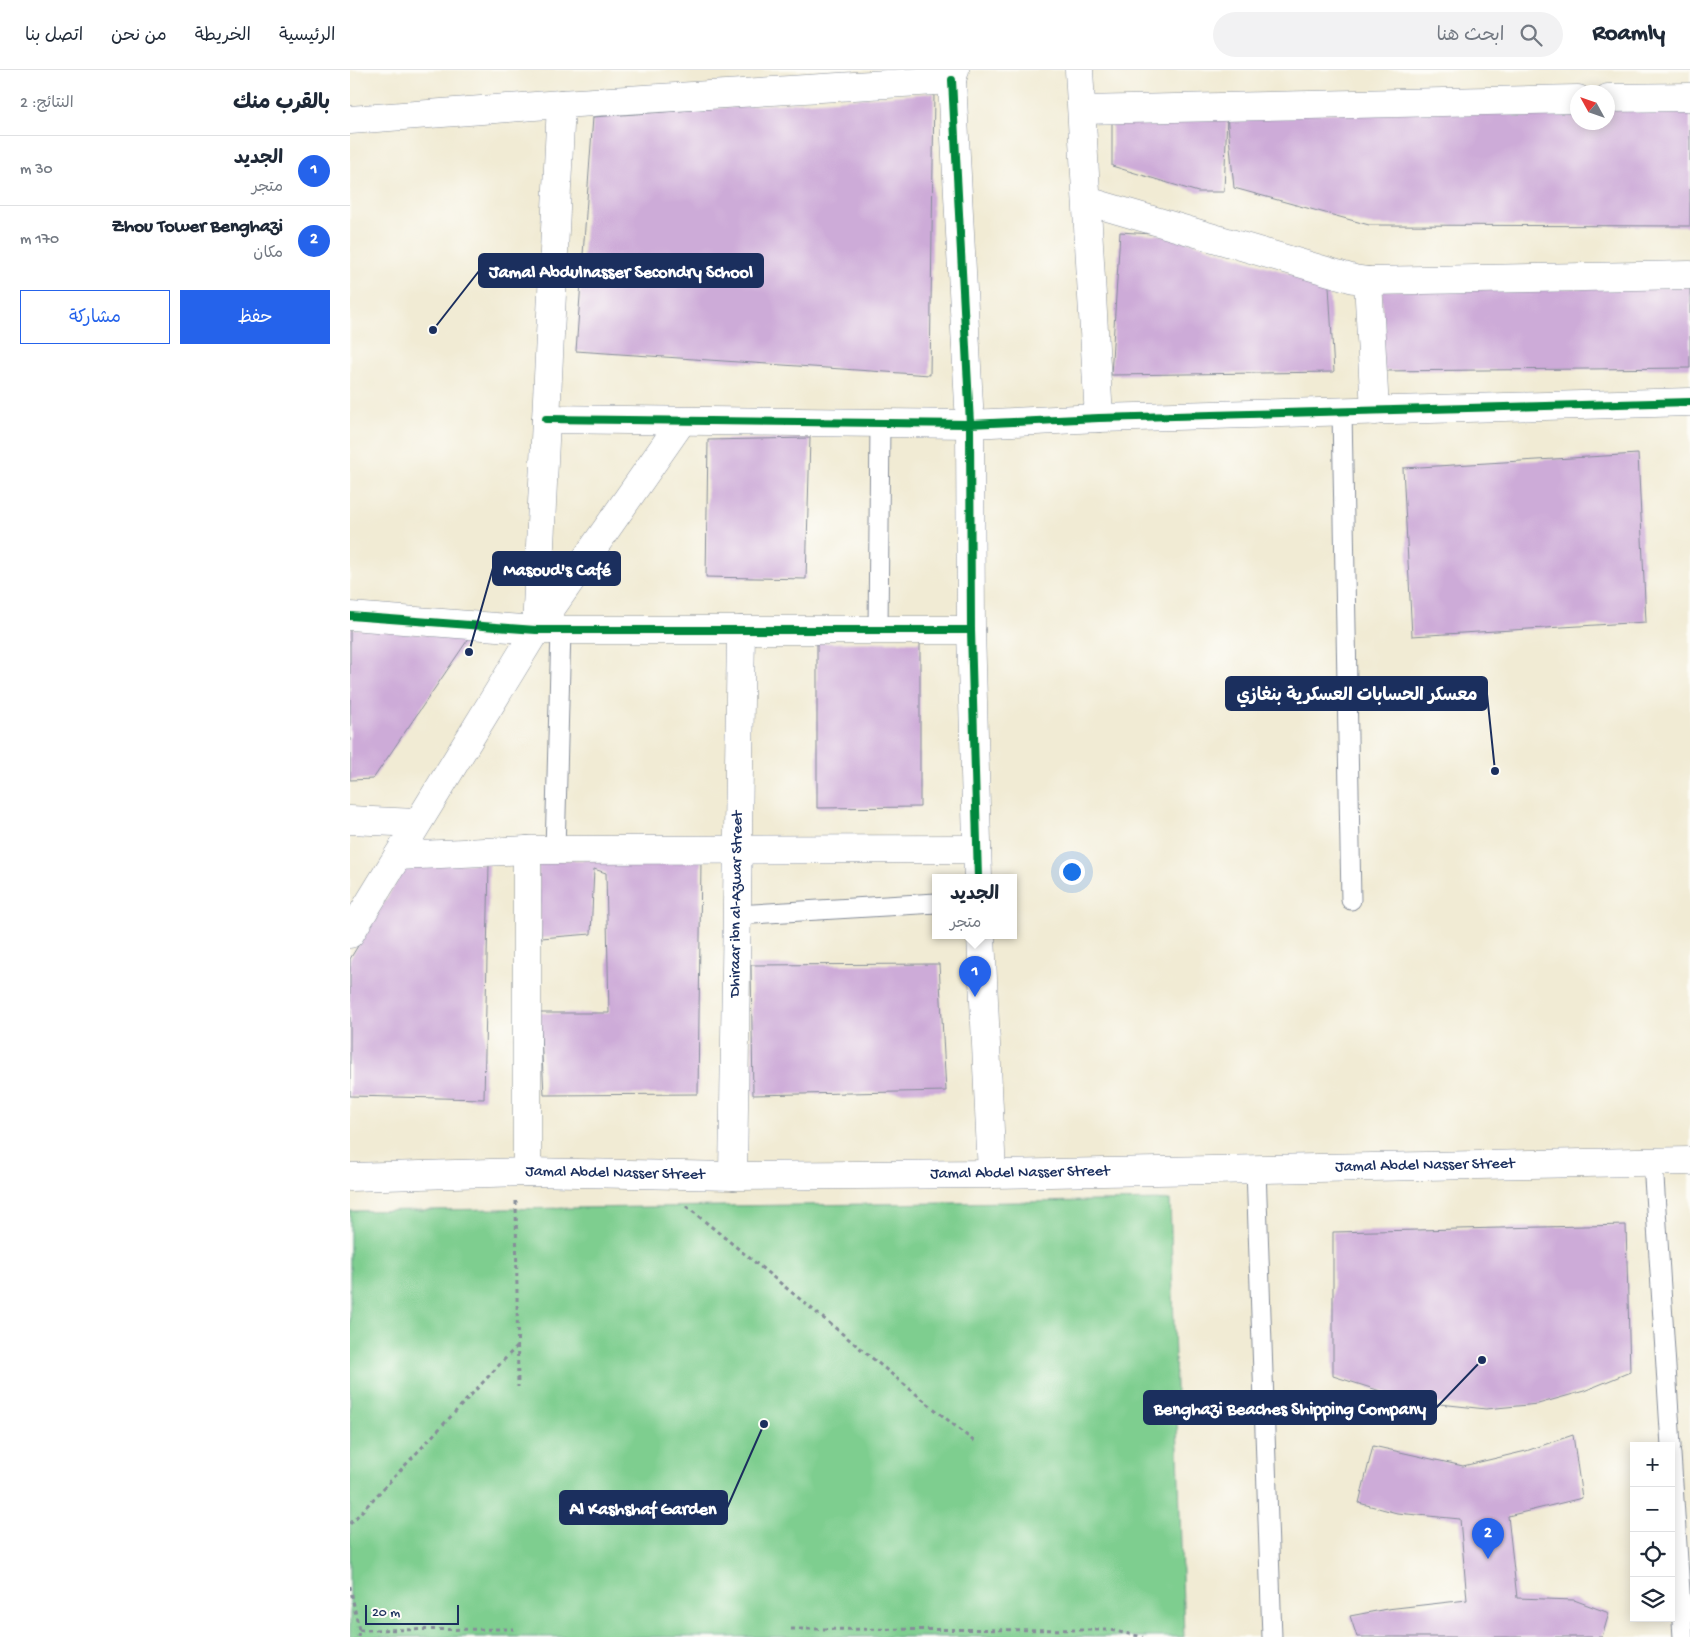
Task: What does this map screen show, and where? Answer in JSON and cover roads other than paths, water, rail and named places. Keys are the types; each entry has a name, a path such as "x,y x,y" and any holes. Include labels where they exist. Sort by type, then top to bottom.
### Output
{"street":[{"path":"1079,70 1099,418"},
{"path":"350,120 954,75 970,424 971,630 978,874"},
{"path":"1615,98 1690,96"},
{"path":"1082,110 1570,99"},
{"path":"549,630 546,419 561,104"},
{"path":"1087,201 1354,279 1368,281 1690,276"},
{"path":"1368,281 1375,411"},
{"path":"546,419 970,424 1099,418 1690,402"},
{"path":"350,934 417,823 549,630 682,421"},
{"path":"350,616 549,630 971,630"},
{"name":"Dhiraar ibn al-Azwar Street","path":"733,1176 741,630"},
{"path":"350,820 417,823"},
{"path":"398,856 527,850 977,849"},
{"path":"522,1172 527,850"},
{"path":"981,939 992,1174"},
{"name":"Jamal Abdel Nasser Street","path":"350,1177 522,1172 733,1176 992,1174 1690,1161"}],"lane":[{"path":"1342,412 1351,900"},
{"path":"878,630 880,423"},
{"path":"549,630 554,850"},
{"path":"737,915 932,903"},
{"path":"1652,1162 1671,1442"},
{"path":"1256,1169 1272,1637"},
{"path":"1673,1487 1683,1637"}],"place":[{"name":"Jamal Abdulnasser Secondry School","path":"433,330"},
{"name":"Masoud's Café","path":"469,652"},
{"name":"معسكر الحسابات العسكرية بنغازي","path":"1495,771"},
{"name":"الجديد","path":"975,997"},
{"name":"Benghazi Beaches Shipping Company","path":"1482,1360"},
{"name":"Al Kashshaf Garden","path":"764,1424"},
{"name":"Zhou Tower Benghazi","path":"1488,1559"}]}
